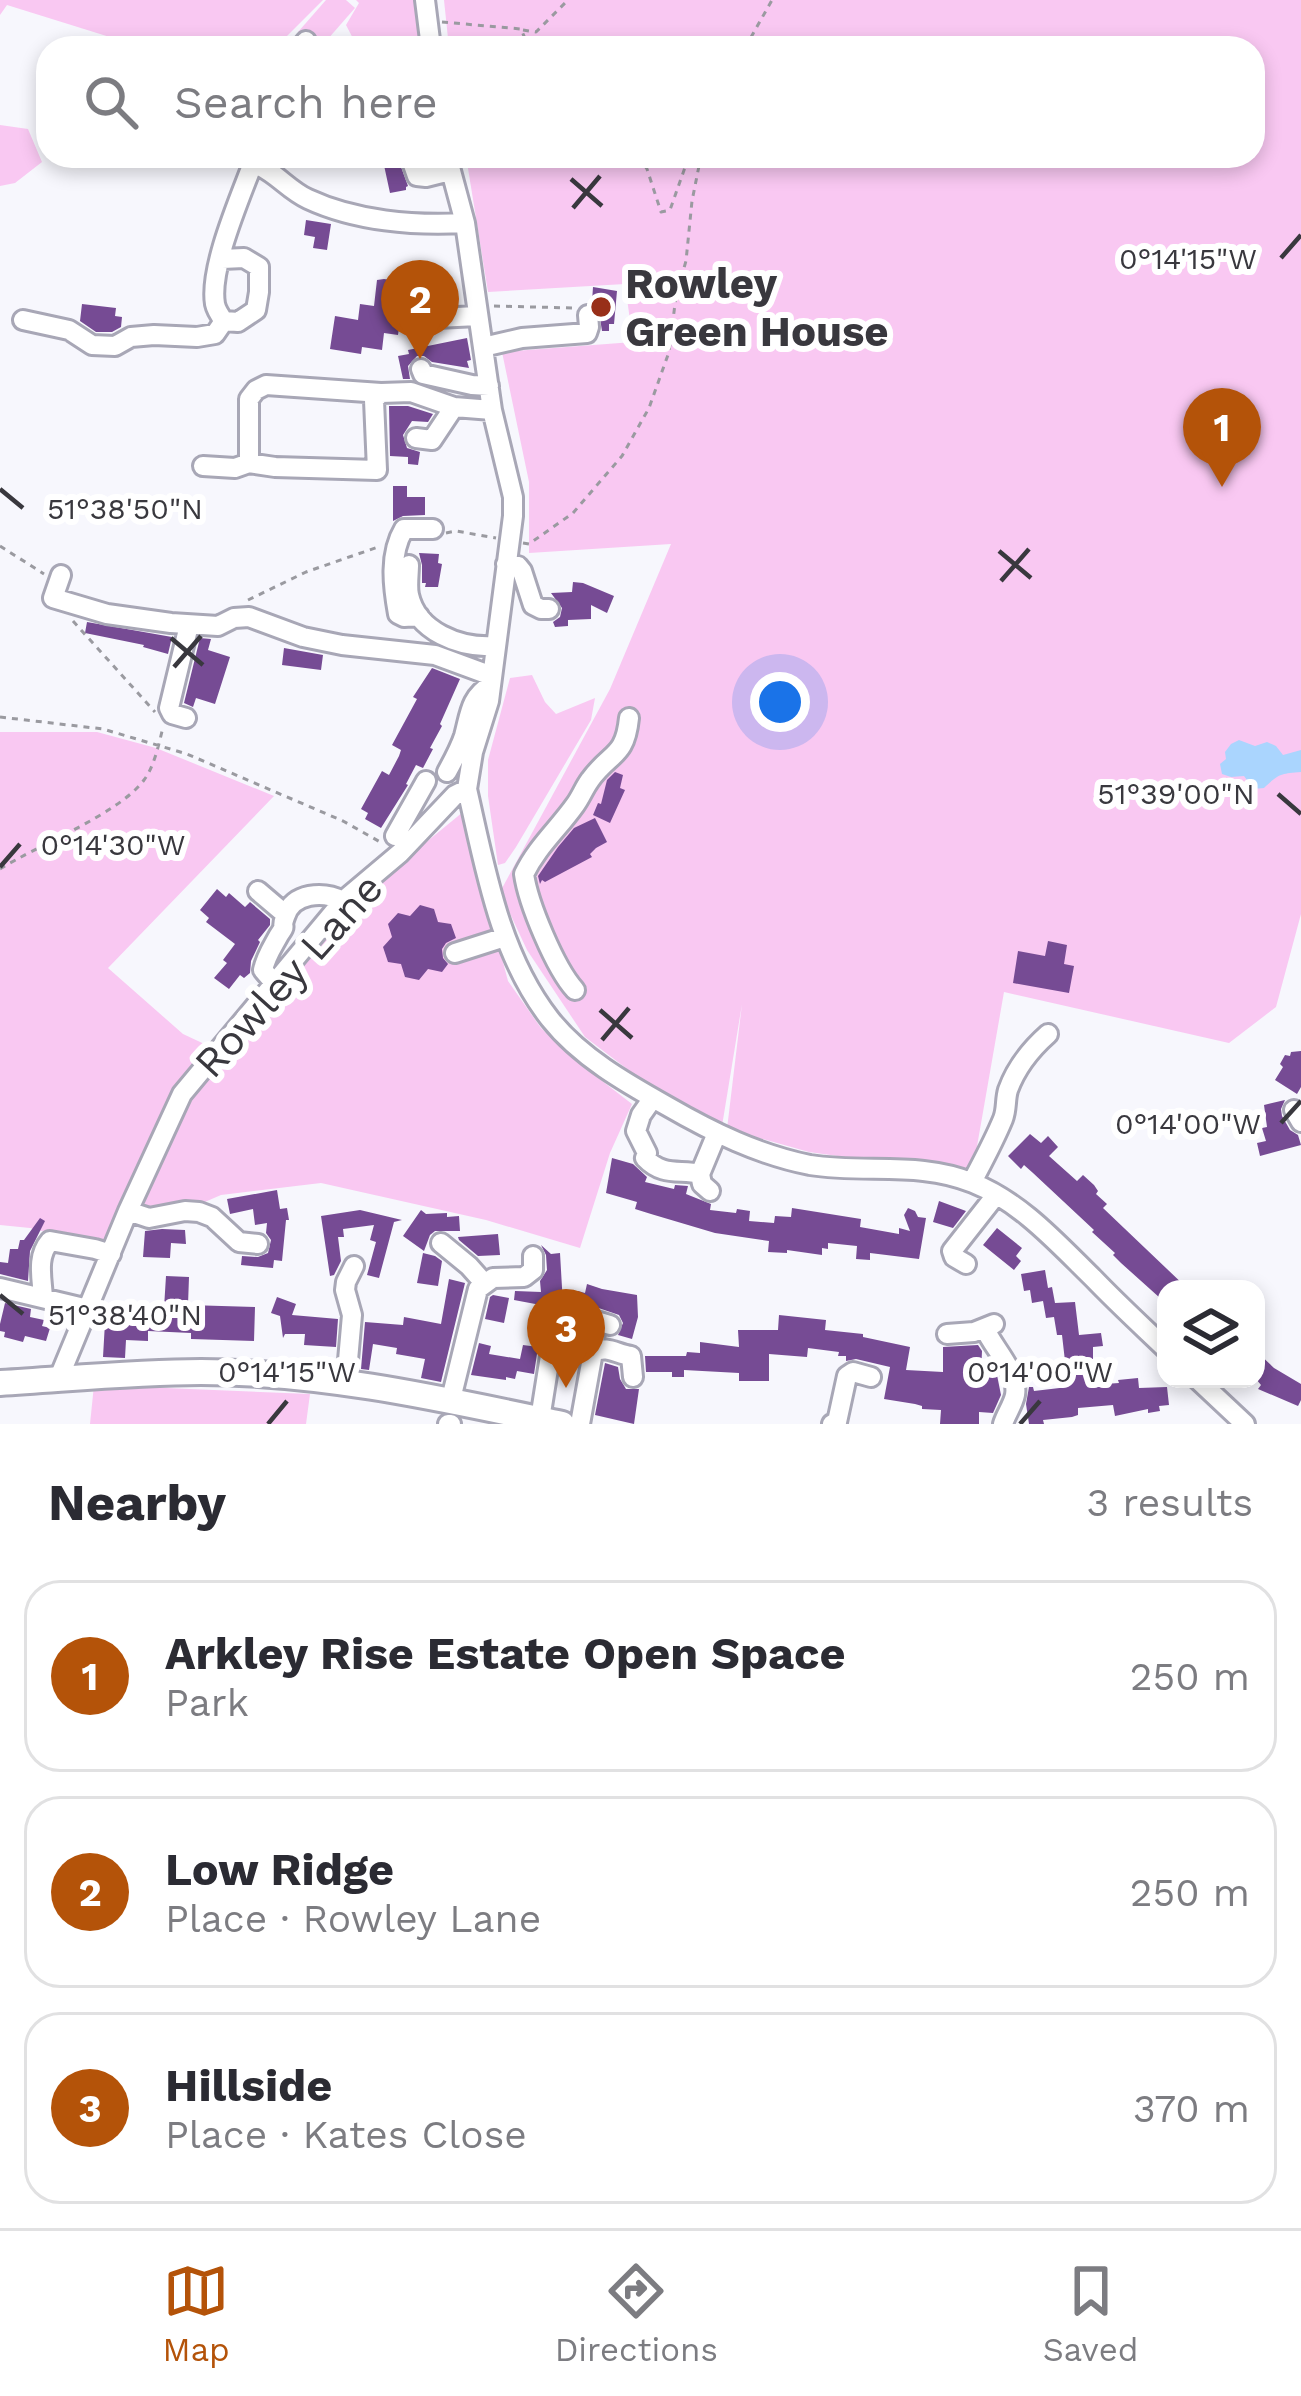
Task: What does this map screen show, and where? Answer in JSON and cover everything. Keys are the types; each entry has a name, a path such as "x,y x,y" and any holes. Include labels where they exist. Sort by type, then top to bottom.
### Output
{"main road":[{"path":"0,1383 200,1372 281,1375 394,1388 450,1416 551,1422"}],"street":[{"path":"425,0 430,36"},
{"path":"224,321 215,306 217,278 230,223 252,168"},
{"path":"266,168 305,198 376,219 464,223"},
{"path":"414,168 417,176 426,177 441,168"},
{"path":"449,168 464,223 492,410 513,497 492,680 466,789 506,937 549,1018 604,1067 717,1133 757,1150 810,1165 916,1169 972,1182 1027,1216 1157,1340"},
{"path":"222,259 244,258 259,267 260,292 256,310 238,322 224,321"},
{"path":"430,311 436,318 478,312"},
{"path":"483,346 586,334 588,315"},
{"path":"23,320 69,329 92,345 115,346 131,337 215,334 224,321"},
{"path":"422,369 423,374 442,380 489,386"},
{"path":"249,463 249,399 266,386 411,392 454,407 492,410"},
{"path":"203,466 235,468 249,463 377,470 374,400 381,393"},
{"path":"416,438 432,440 454,407"},
{"path":"419,616 398,614 393,584 398,541 406,529 437,531"},
{"path":"506,564 522,571 533,605 549,609"},
{"path":"409,565 409,597 424,624 460,643 494,646"},
{"path":"61,574 53,598 107,614 218,626 249,617 322,641 435,655 492,680"},
{"path":"186,718 172,714 169,708 189,625"},
{"path":"447,772 477,693 492,680"},
{"path":"574,990 560,970 524,874 591,779 618,754 627,739 629,718"},
{"path":"398,845 426,781"},
{"name":"Rowley Lane","path":"58,1380 182,1094 343,902 398,845 466,789"},
{"path":"410,810 431,820"},
{"path":"258,891 285,914"},
{"path":"275,984 262,970 283,931 285,914 301,898 327,895 343,902"},
{"path":"499,916 534,906"},
{"path":"455,952 506,937"},
{"path":"972,1182 993,1145 1013,1078 1030,1050 1048,1034"},
{"path":"653,1098 636,1131 649,1163 705,1182 717,1133"},
{"path":"617,1145 628,1148 638,1135"},
{"path":"966,1264 952,1251 996,1195"},
{"path":"128,1211 149,1218 199,1212 212,1217 239,1242 258,1244"},
{"path":"43,1298 40,1267 43,1249 50,1241 111,1255"},
{"path":"441,1244 485,1284"},
{"path":"450,1416 478,1289 493,1278 524,1277 532,1270 533,1256"},
{"path":"346,1383 352,1315 345,1290 354,1266"},
{"path":"0,1288 88,1309"},
{"path":"580,1424 595,1320"},
{"path":"947,1334 990,1326 995,1351 1016,1378 1015,1399 1003,1424"},
{"path":"551,1422 555,1331"},
{"path":"593,1352 612,1349 631,1357 632,1377"},
{"path":"832,1424 837,1422 847,1376 854,1372 871,1377"},
{"path":"1207,1388 1245,1424"}],"path":[{"path":"428,23 465,22 536,32 568,0"},
{"path":"752,36 772,0"},
{"path":"521,29 524,36"},
{"path":"646,168 661,212 670,210 685,168"},
{"path":"437,531 529,544 573,513 622,456 649,408 669,352 699,168"},
{"path":"478,312 585,308 588,315"},
{"path":"233,608 306,572 398,541"},
{"path":"0,546 45,574 45,590 165,723 144,780 107,812 0,868"},
{"path":"0,717 103,729 159,745 398,845"}],"shaded area":[{"path":"0,0 323,0 287,36 106,36 7,5 0,15"},
{"path":"326,0 346,0 355,8 330,36 298,32"},
{"path":"356,0 416,0 420,36 352,36 346,25 359,3"},
{"path":"444,0 1301,0 1301,914 1276,1007 1229,1043 1004,992 972,1175 809,1152 727,1129 742,1004 722,1126 635,1075 585,1037 527,950 500,892 610,689 671,544 529,553 529,482 502,352 633,342 625,284 488,292 468,168 1265,168 1265,36 448,36"},
{"path":"0,125 28,129 36,148 36,167 15,183 0,186"},
{"path":"532,675 556,714 595,698 591,720 516,847 498,865 488,760 510,678"},
{"path":"0,732 97,732 156,748 274,796 108,968 183,1034 213,1048 104,1247 0,1225"},
{"path":"463,812 508,981 541,1028 632,1104 610,1153 580,1248 486,1220 321,1183 221,1195 184,1211 142,1209 187,1103 226,1054 374,885"},
{"path":"94,1385 310,1394 306,1424 90,1424"}],"water":[{"path":"1239,740 1255,746 1267,742 1283,755 1301,750 1301,772 1281,775 1264,788 1252,786 1244,776 1222,774 1225,752"}],"building":[{"path":"385,168 401,168 408,186 390,193"},
{"path":"306,220 331,224 327,250 313,248 315,237 304,235"},
{"path":"377,280 401,285 398,335 384,333 382,350 362,347 361,354 330,349 335,316 358,320 360,304 374,306"},
{"name":"Rowley Green House","path":"593,287 617,291 609,331 602,331 598,306 588,302 592,302"},
{"path":"82,304 116,308 121,327 96,332 80,321"},
{"path":"467,338 469,368 417,356 408,366 410,379 403,379 398,356"},
{"path":"389,406 433,414 428,422 412,421 403,435 407,448 420,452 418,465 408,464 408,457 390,456"},
{"path":"393,486 407,486 407,497 425,497 425,515 393,521"},
{"path":"419,553 439,554 438,587 422,583"},
{"path":"573,582 614,596 607,613 591,605 591,619 568,620 568,626 555,627 553,622 562,608 551,593 572,592"},
{"path":"87,622 172,637 168,654 85,633"},
{"path":"200,638 211,639 208,650 230,657 215,704 196,698 193,707 184,703"},
{"path":"284,648 323,655 321,670 282,665"},
{"path":"432,668 460,679 423,768 416,765 381,828 365,819 368,813 361,809 382,771 389,775 399,756 401,750 392,745"},
{"path":"615,772 623,775 620,788 625,790 610,823 593,815"},
{"path":"595,818 607,842 592,857 540,884 538,876 558,847 574,828"},
{"path":"217,889 245,907 250,902 270,919 258,940 250,973 244,978 240,975 229,989 214,978 235,944 206,922 209,918 200,910"},
{"path":"420,905 434,909 438,922 451,924 456,938 442,949 448,964 442,972 428,969 419,980 405,977 401,964 388,962 383,947 392,937 388,924 398,913 410,916"},
{"path":"1048,941 1067,945 1064,964 1074,966 1069,993 1013,983 1018,951 1045,956"},
{"path":"1301,1051 1297,1094 1275,1080 1285,1055"},
{"path":"1285,1100 1282,1116 1301,1145 1260,1156 1257,1143 1266,1141 1264,1105"},
{"path":"1030,1134 1041,1143 1048,1136 1058,1147 1049,1156 1077,1181 1083,1175 1094,1185 1107,1204 1103,1208 1179,1280 1157,1280 1157,1295 1113,1255 1094,1230 1024,1165 1021,1169 1008,1156"},
{"path":"612,1158 633,1164 647,1177 645,1182 674,1189 675,1185 688,1186 686,1194 711,1204 710,1210 750,1211 749,1221 774,1223 775,1216 791,1217 792,1208 861,1219 860,1227 899,1234 899,1228 910,1231 904,1215 908,1208 926,1218 919,1259 870,1253 870,1260 856,1259 857,1246 828,1243 822,1255 768,1252 769,1241 715,1233 635,1209 637,1202 606,1193"},
{"path":"277,1190 280,1209 287,1208 289,1220 282,1261 274,1260 273,1268 241,1265 242,1256 268,1253 271,1240 267,1223 255,1225 253,1209 230,1214 227,1199"},
{"path":"939,1201 966,1211 953,1228 933,1222"},
{"path":"360,1210 402,1220 394,1222 379,1278 367,1275 376,1242 370,1240 374,1225 343,1229 344,1237 338,1237 341,1261 330,1276 321,1216"},
{"path":"421,1210 459,1216 460,1231 435,1231 424,1251 403,1236"},
{"path":"40,1218 45,1221 30,1251 28,1281 0,1274 0,1262 8,1263 10,1249 18,1249"},
{"path":"997,1228 1022,1248 1014,1270 983,1245"},
{"path":"185,1230 186,1244 171,1243 170,1258 143,1257 145,1231"},
{"path":"498,1234 500,1255 478,1256 458,1237"},
{"path":"541,1245 551,1254 560,1253 564,1322 544,1320 546,1306 514,1300 515,1291 541,1292 540,1281 547,1270"},
{"path":"423,1253 442,1261 438,1286 417,1283"},
{"path":"1045,1270 1055,1303 1075,1302 1079,1335 1101,1333 1103,1346 1093,1347 1093,1365 1087,1366 1090,1385 1138,1378 1139,1388 1167,1388 1169,1405 1159,1406 1160,1411 1115,1416 1113,1405 1078,1408 1078,1415 1072,1417 1029,1424 1029,1387 1034,1391 1068,1387 1062,1335 1057,1335 1054,1317 1046,1318 1043,1301 1032,1303 1021,1274"},
{"path":"166,1276 189,1277 188,1305 255,1307 254,1341 191,1339 191,1333 148,1331 148,1341 126,1340 125,1358 103,1357 106,1305 164,1308"},
{"path":"449,1279 465,1283 441,1382 421,1378 425,1359 373,1344 369,1370 361,1369 365,1322 403,1325 404,1317 441,1324"},
{"path":"587,1284 637,1295 632,1339 618,1335 623,1323 619,1315 576,1303 578,1291 585,1293"},
{"path":"493,1295 509,1298 504,1323 485,1319"},
{"path":"277,1297 296,1304 292,1315 338,1319 336,1347 304,1345 305,1334 283,1338 280,1316 271,1313"},
{"path":"5,1303 31,1309 30,1317 44,1320 42,1326 50,1328 46,1341 4,1337 0,1324"},
{"path":"779,1315 826,1320 825,1330 910,1347 906,1370 943,1372 943,1347 978,1345 981,1374 997,1375 1001,1395 993,1413 979,1412 979,1424 940,1424 941,1410 884,1399 890,1367 846,1361 839,1352 808,1348 807,1357 769,1354 769,1381 739,1381 739,1373 684,1370 684,1377 672,1377 672,1372 646,1372 645,1356 700,1353 700,1342 739,1347 738,1330 778,1330"},
{"path":"479,1343 491,1346 489,1354 520,1359 523,1345 538,1347 534,1374 517,1371 515,1379 506,1380 471,1375"},
{"path":"1265,1360 1301,1384 1301,1400 1298,1406 1258,1389 1265,1388"},
{"path":"605,1363 618,1367 626,1389 639,1389 634,1424 595,1415"}],"place":[{"name":"Rowley Green House","path":"601,307"},
{"name":"Low Ridge","path":"420,359"},
{"name":"Arkley Rise Estate Open Space","path":"1222,487"},
{"name":"Hillside","path":"566,1388"}]}
